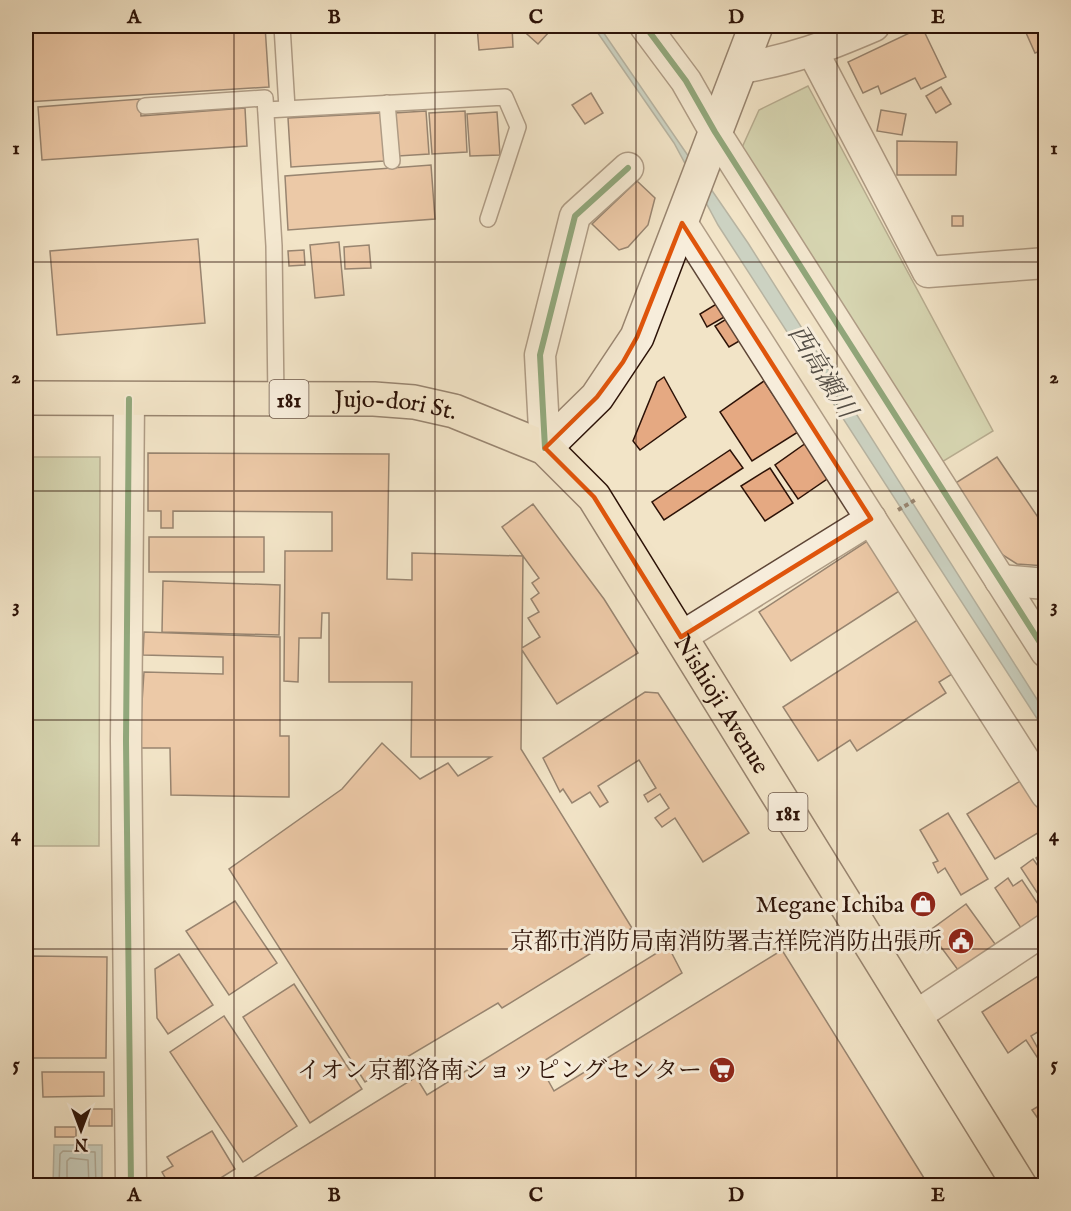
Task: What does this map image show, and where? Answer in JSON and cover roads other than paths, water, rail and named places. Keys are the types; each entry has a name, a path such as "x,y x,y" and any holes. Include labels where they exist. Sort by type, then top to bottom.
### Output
{"main road":[{"name":"Jujo-dori St.","path":"26,398 374,399 414,402 454,411 545,448"},
{"name":"Nishioji Avenue","path":"545,448 594,497 1020,1185"}],"street":[{"path":"645,26 686,81 713,139 1046,652"},
{"path":"545,448 597,397 623,362 637,338 756,26"},
{"path":"741,68 787,61 874,26"},
{"path":"813,52 928,272 1046,263"},
{"path":"545,448 540,355 575,216 628,168"},
{"path":"683,218 880,517 1046,794"},
{"path":"129,399 126,741 131,1185"},
{"path":"681,637 880,517"},
{"path":"1000,580 1046,584"},
{"path":"914,1017 1046,929"}],"lane":[{"path":"282,26 287,108"},
{"path":"266,110 505,97 518,127 488,219"},
{"path":"145,106 265,98 274,246 276,399"},
{"path":"387,103 392,162"}],"water":[{"name":"西高瀬川","path":"593,26 599,26 748,243 1045,712 1045,731 718,225 674,143"},
{"path":"54,1145 102,1145 102,1185 53,1185"}],"place":[{"name":"Megane Ichiba","path":"923,904"},
{"name":"京都市消防局南消防署吉祥院消防出張所","path":"961,941"},
{"name":"イオン京都洛南ショッピングセンター","path":"722,1070"}]}
